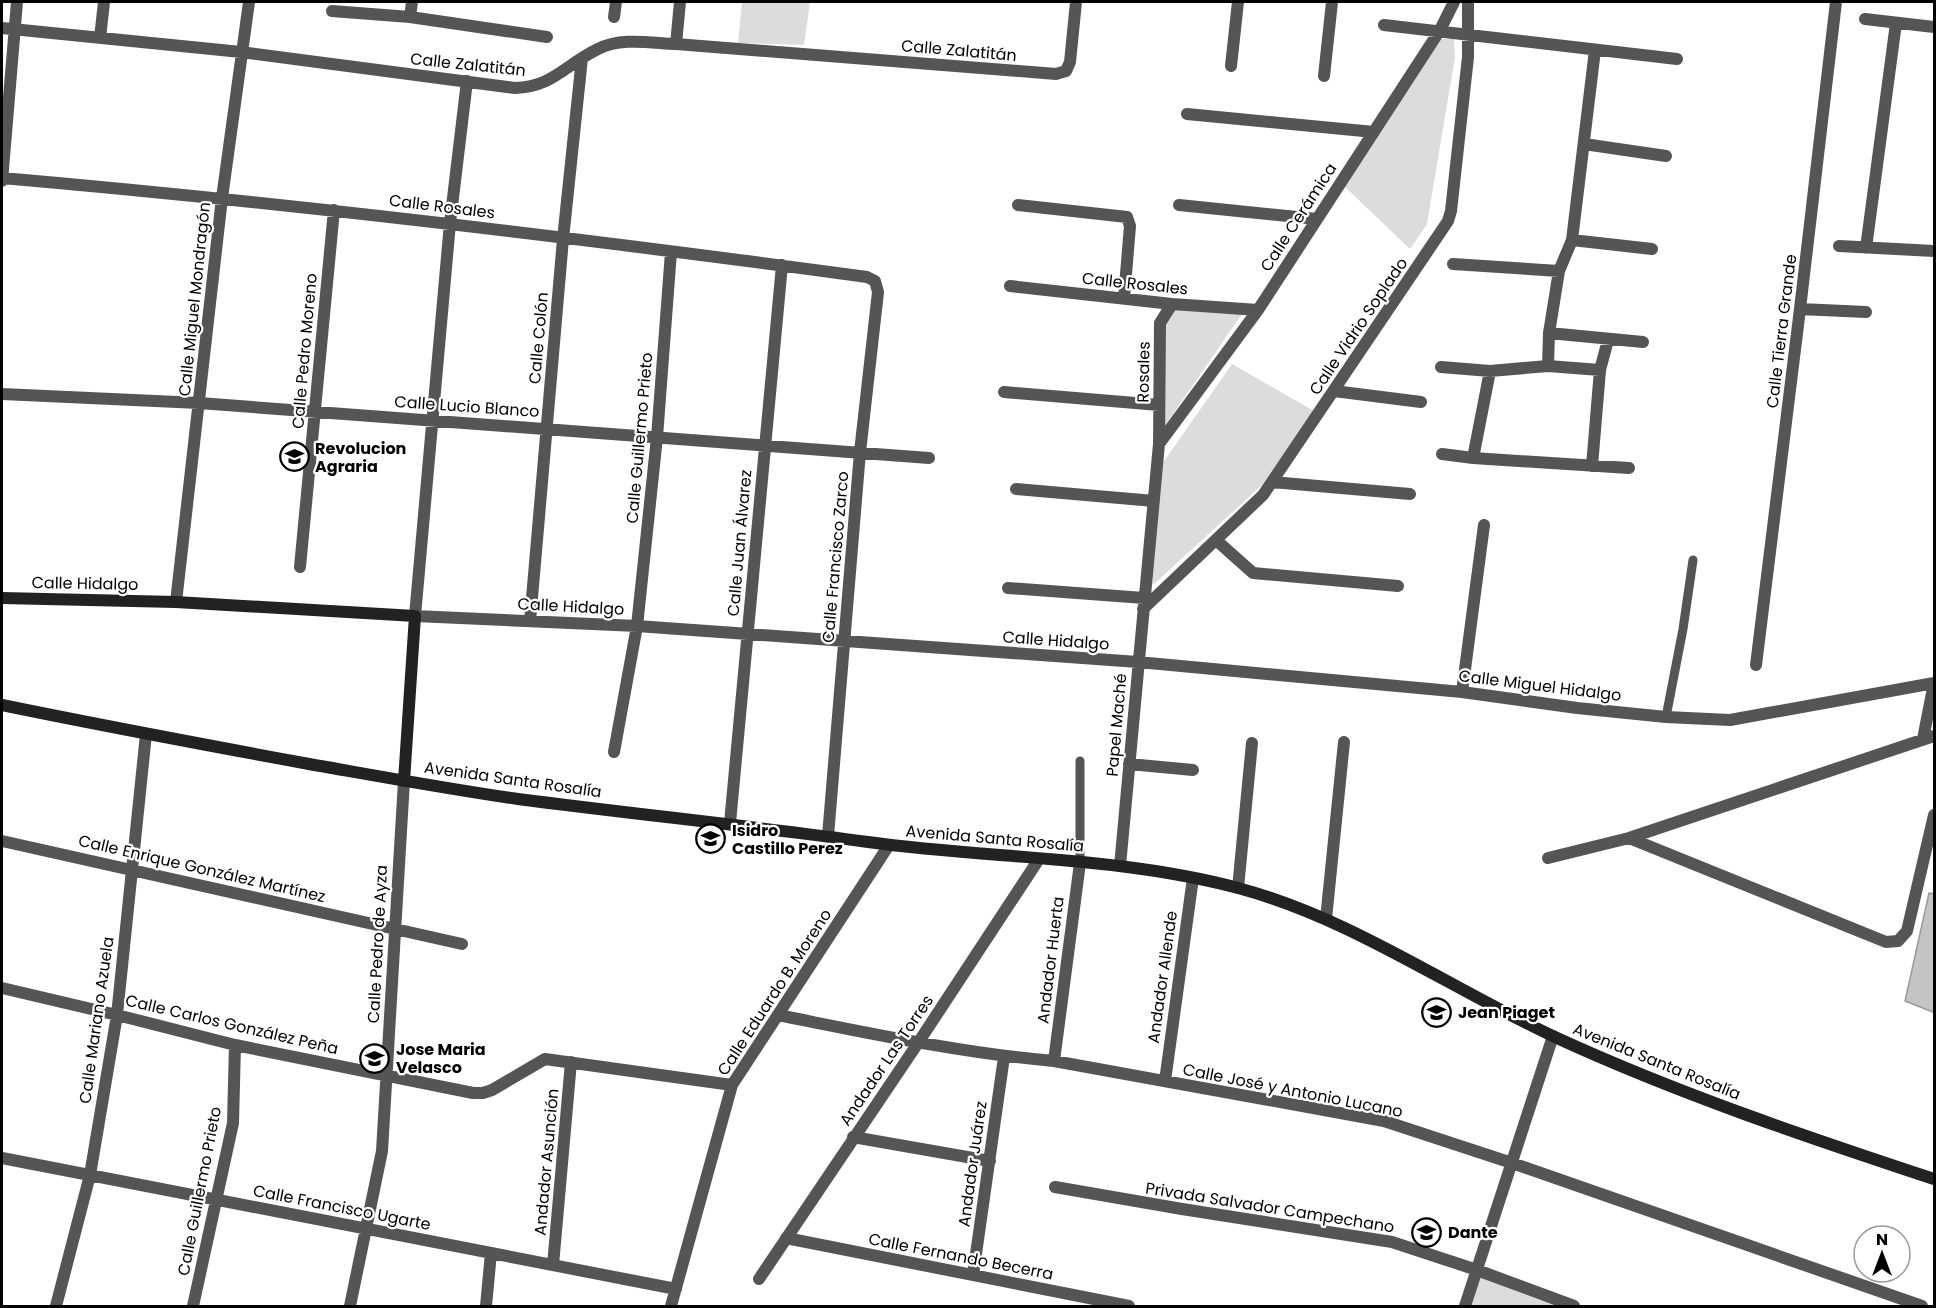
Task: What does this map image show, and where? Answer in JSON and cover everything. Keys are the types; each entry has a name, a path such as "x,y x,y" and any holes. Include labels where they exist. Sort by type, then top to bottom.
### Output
{"street":[{"path":"2,179 8,28 17,2"},
{"path":"100,38 104,2"},
{"name":"Calle Miguel Mondragón","path":"176,602 222,198 249,2"},
{"path":"410,17 412,2"},
{"path":"614,17 616,2"},
{"path":"676,44 680,2"},
{"name":"Calle Zalatitán","path":"8,28 242,52 515,88 530,88 546,83 599,48 625,42 1056,74 1066,70 1070,62 1076,2"},
{"path":"1231,66 1238,2"},
{"path":"1324,76 1332,2"},
{"name":"Calle Cerámica","path":"1159,444 1258,310 1440,30 1454,2"},
{"name":"Calle Vidrio Soplado","path":"1144,604 1263,495 1448,221 1468,57 1468,2"},
{"name":"Calle Tierra Grande","path":"1756,665 1836,2"},
{"path":"332,10 410,17 547,36"},
{"path":"1865,20 1935,27"},
{"path":"1866,248 1896,23"},
{"path":"1384,25 1677,59"},
{"path":"1548,366 1549,333 1558,271 1572,240 1595,50"},
{"name":"Calle Colón","path":"530,621 563,239 582,58"},
{"path":"415,616 450,223 467,81"},
{"path":"1187,114 1374,132"},
{"path":"1584,144 1666,156"},
{"name":"Calle Rosales","path":"2,179 222,198 450,223 782,265 867,277 875,281"},
{"path":"1018,205 1127,217 1130,226 1124,298"},
{"path":"1179,205 1317,219"},
{"name":"Calle Pedro Moreno","path":"300,567 334,210"},
{"path":"1572,240 1652,249"},
{"path":"1839,246 1935,250"},
{"name":"Calle Guillermo Prieto","path":"614,752 637,626 657,437 671,252"},
{"path":"1453,264 1558,271"},
{"name":"Calle Juan Álvarez","path":"730,823 782,265"},
{"name":"Calle Francisco Zarco","path":"828,836 860,452 878,292 875,281"},
{"name":"Calle Rosales","path":"1010,286 1258,310"},
{"name":"Rosales","path":"1159,444 1160,323 1172,303"},
{"path":"1800,309 1866,312"},
{"path":"1549,333 1644,342"},
{"path":"1592,466 1600,370 1608,340"},
{"path":"1442,367 1490,371 1548,366 1600,370"},
{"path":"1473,458 1490,371"},
{"path":"1334,391 1421,402"},
{"path":"1004,392 1159,405"},
{"name":"Calle Lucio Blanco","path":"2,394 199,403 929,458"},
{"name":"Papel Maché","path":"1120,866 1159,444"},
{"path":"1442,454 1629,468"},
{"path":"1272,482 1410,494"},
{"path":"1016,489 1154,501"},
{"path":"1462,692 1484,525"},
{"path":"1216,540 1254,573 1398,586"},
{"path":"1008,588 1144,604"},
{"name":"Calle Hidalgo","path":"2,598 176,602 637,626 1138,662"},
{"name":"Calle Pedro de Ayza","path":"350,1306 382,1151 415,616"},
{"name":"Calle Miguel Hidalgo","path":"1138,662 1462,692 1576,708 1666,717 1730,720 1934,683"},
{"path":"1548,858 1629,838 1929,738 1934,683"},
{"name":"Avenida Santa Rosalía","path":"2,705 404,781 516,798 730,823 890,845 1120,866 1238,888 1326,919 1553,1036 1635,1072 1718,1104 1935,1179"},
{"name":"Calle Mariano Azuela","path":"56,1306 90,1175 117,1015 146,734"},
{"path":"1326,919 1344,742"},
{"path":"1238,888 1252,743"},
{"path":"1129,764 1193,770"},
{"path":"1629,838 1886,942 1898,941 1907,931 1935,815"},
{"name":"Calle Enrique González Martínez","path":"2,840 462,944"},
{"name":"Calle Eduardo B. Moreno","path":"671,1306 732,1085 890,845"},
{"name":"Andador Las Torres","path":"759,1279 1039,859"},
{"name":"Andador Huerta","path":"1054,1061 1080,863"},
{"name":"Andador Allende","path":"1165,1081 1193,878"},
{"name":"Calle Carlos González Peña","path":"2,988 235,1045 483,1094 545,1059 732,1085"},
{"name":"Calle José y Antonio Lucano","path":"778,1015 918,1043 1004,1057 1054,1061 1384,1121 1512,1163 1922,1306"},
{"path":"1465,1306 1553,1036"},
{"name":"Calle Guillermo Prieto","path":"193,1306 232,1124 235,1045"},
{"name":"Andador Juárez","path":"973,1275 1004,1057"},
{"name":"Andador Asunción","path":"553,1265 571,1062"},
{"path":"853,1137 990,1161"},
{"name":"Calle Francisco Ugarte","path":"2,1158 676,1289"},
{"name":"Privada Salvador Campechano","path":"1055,1187 1392,1242 1574,1306"},
{"name":"Calle Fernando Becerra","path":"786,1238 1129,1306"},
{"path":"486,1306 490,1253"}],"lane":[{"path":"1666,717 1683,629 1693,560"},
{"path":"1080,761 1080,863"}],"shaded area":[{"path":"742,2 810,2 804,45 738,43"},
{"path":"1438,39 1454,39 1455,57 1427,224 1410,249 1344,186"},
{"path":"1174,305 1242,314 1162,430 1162,323"},
{"path":"1232,364 1314,411 1262,485 1153,585 1150,554 1162,464"},
{"path":"1480,1277 1568,1306 1470,1306"}],"building":[{"path":"1929,893 1935,894 1935,1013 1905,1001"}],"place":[{"name":"Revolucion Agraria","path":"294,457"},
{"name":"Isidro Castillo Perez","path":"711,839"},
{"name":"Jean Piaget","path":"1437,1012"},
{"name":"Jose Maria Velasco","path":"375,1058"},
{"name":"Dante","path":"1427,1232"}]}
